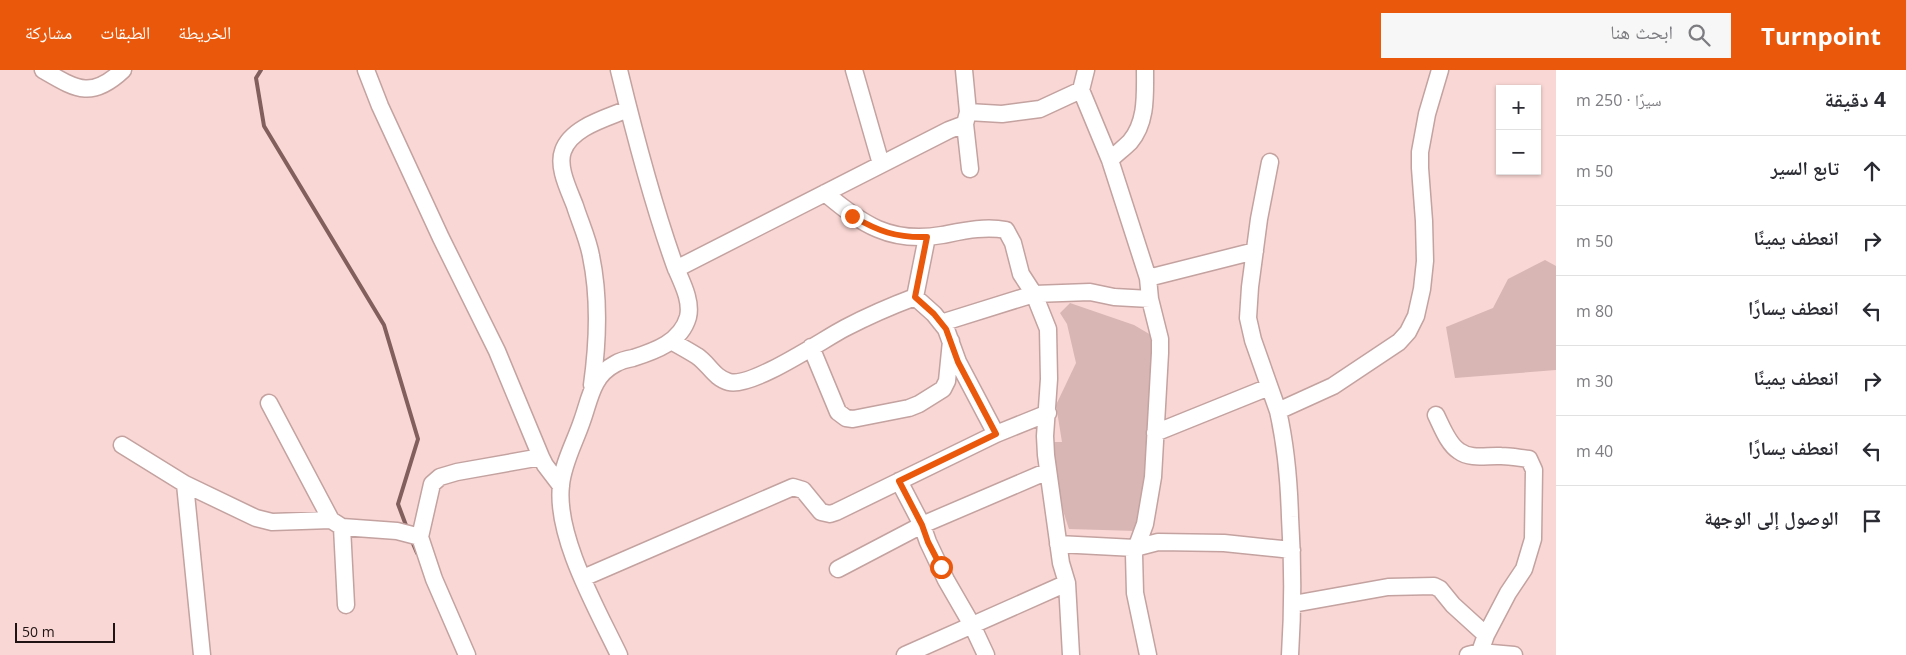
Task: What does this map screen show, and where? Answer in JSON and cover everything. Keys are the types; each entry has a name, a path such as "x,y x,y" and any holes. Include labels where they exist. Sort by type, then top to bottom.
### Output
{"street":[{"path":"43,70 73,87 88,89 102,86 123,70"},
{"path":"366,70 380,106 441,238 497,351 541,457 561,486"},
{"path":"592,388 602,374 615,363 638,356 671,341 677,336 685,323 689,311 689,304 637,145 619,70"},
{"path":"854,70 881,164"},
{"path":"964,70 970,169"},
{"path":"1086,70 1081,90 1110,160 1148,278 1150,298 1160,339 1153,477 1147,515 1134,554 1135,592 1148,655"},
{"path":"1110,160 1130,141 1139,128 1144,115 1146,70"},
{"path":"1278,411 1333,386 1399,342 1408,332 1416,316 1422,289 1425,261 1420,152 1427,114 1440,70"},
{"path":"676,268 949,130 967,118 1040,108 1081,90"},
{"path":"619,655 583,578 566,534 561,511 561,486 565,465 582,422 592,388 597,351 598,313 596,282 591,254 562,168 562,151 572,136 628,109"},
{"path":"1270,162 1255,251 1248,318 1253,340 1278,411 1284,443 1292,550 1293,604 1290,655"},
{"path":"825,193 852,216 872,228 896,236 927,237 992,227 1006,230 1013,243 1021,274 1034,294 1048,329 1049,379 1045,436 1058,544 1067,583 1071,655"},
{"path":"915,297 927,237"},
{"path":"1148,278 1255,251"},
{"path":"941,323 1034,294 1090,292 1114,297 1150,298"},
{"path":"671,341 699,357 720,379 731,383 743,382 767,372 882,309 915,297"},
{"path":"915,297 946,329 958,362 996,434"},
{"path":"811,347 838,412 846,418 853,419 909,408 943,389 947,381 951,341"},
{"path":"1155,432 1269,387"},
{"path":"269,402 337,524 346,605"},
{"path":"583,578 793,487 803,490 821,512 830,514 996,434 1048,413"},
{"path":"1436,415 1452,444 1459,451 1467,455 1484,457 1503,456 1529,459 1534,470 1534,539 1530,552 1524,568 1474,653"},
{"path":"122,445 185,484 256,518 272,522 337,524 397,531 420,537"},
{"path":"467,655 434,579 420,537 432,484 440,478 457,472 541,457"},
{"path":"838,569 922,525 1048,471"},
{"path":"899,481 922,525 946,580 972,625 986,655"},
{"path":"185,484 202,655"},
{"path":"1058,544 1135,548 1158,542 1215,543 1292,550"},
{"path":"905,655 1067,583"},
{"path":"1293,604 1388,588 1434,586 1440,589 1453,605 1486,635"},
{"path":"1474,653 1514,655"}],"shaded area":[{"path":"1545,260 1556,266 1556,370 1455,378 1446,327 1493,308 1508,279"},
{"path":"1070,303 1134,325 1151,335 1156,370 1147,480 1136,531 1069,529 1056,486 1052,462 1053,442 1062,442 1056,405 1076,363 1067,324 1060,313"}],"waterway":[{"path":"261,70 256,78 264,126 384,325 418,439 398,504 407,528"},
{"path":"411,539 417,553"}],"route":[{"path":"852,216 872,228 896,236 927,237 915,297 934,314 946,329 958,362 996,434 899,481 941,567"}]}
